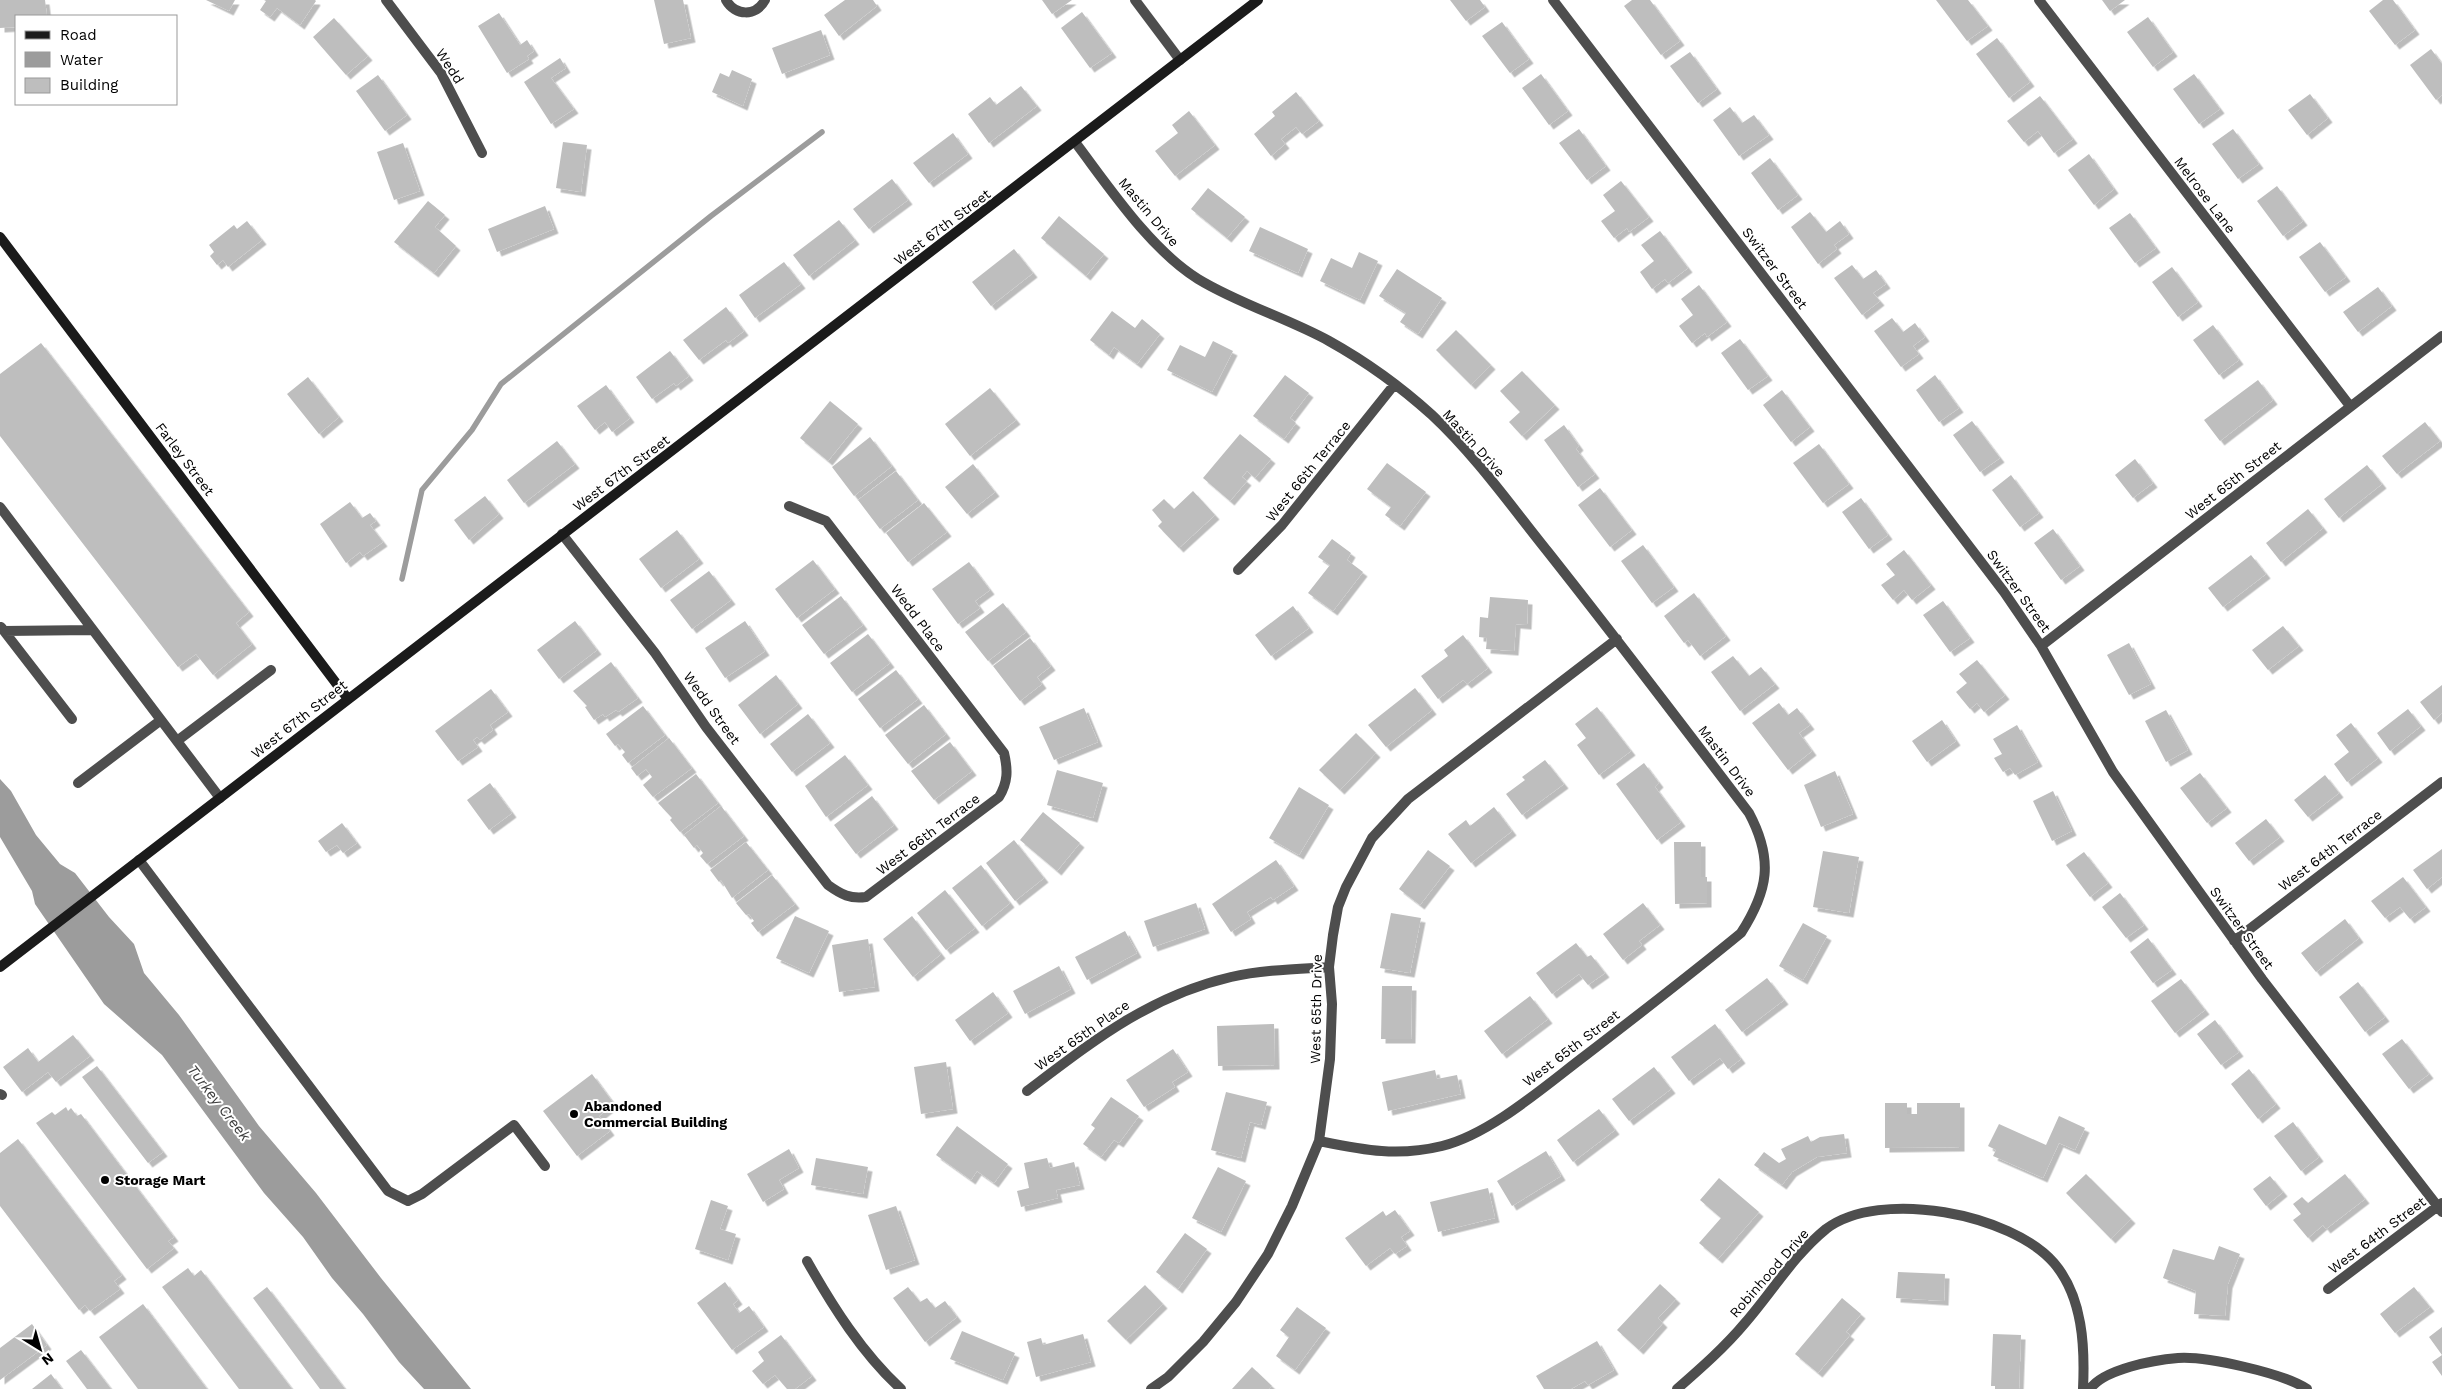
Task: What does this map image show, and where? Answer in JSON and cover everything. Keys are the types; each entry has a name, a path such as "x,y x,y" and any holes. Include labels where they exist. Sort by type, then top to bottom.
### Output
{"street":[{"name":"Wedd","path":"386,0 440,73 482,153"},
{"path":"726,0 734,10 747,13 760,8 765,0"},
{"path":"1135,0 1180,60"},
{"name":"West 67th Street","path":"0,967 1258,0"},
{"name":"Switzer Street","path":"1553,0 1986,568 2041,646 2113,772 2234,940 2440,1207"},
{"name":"Melrose Lane","path":"2039,0 2350,406"},
{"name":"Mastin Drive","path":"1075,142 1153,241 1170,258 1198,279 1329,341 1394,385 1432,415 1466,451 1617,639 1749,813 1758,829 1764,855"},
{"name":"Farley Street","path":"0,237 348,698"},
{"name":"West 65th Street","path":"2041,646 2442,336"},
{"name":"West 66th Terrace","path":"1238,570 1282,525 1394,385"},
{"name":"Wedd Place","path":"789,506 826,521 1004,753 1007,766"},
{"path":"0,507 220,798"},
{"name":"Wedd Street","path":"562,534 656,653 706,727 828,885 842,895"},
{"path":"2,629 93,630"},
{"path":"2,629 72,719"},
{"name":"West 65th Drive","path":"1151,1389 1168,1377 1197,1348 1236,1302 1272,1246 1292,1206 1319,1141 1330,1059 1332,1004 1329,967 1336,916 1346,887 1372,838 1395,811 1617,639"},
{"path":"177,741 271,670"},
{"path":"78,783 161,720"},
{"name":"West 66th Terrace","path":"842,895 853,898 866,897 999,797 1006,784 1007,766"},
{"name":"West 64th Terrace","path":"2234,940 2442,782"},
{"name":"West 65th Street","path":"1319,1141 1376,1152 1410,1152 1444,1146 1476,1133 1528,1099 1741,934 1757,908 1765,885 1764,855"},
{"path":"139,860 388,1191 408,1200 422,1194 514,1124 545,1166"},
{"name":"West 65th Place","path":"1027,1091 1104,1034 1145,1008 1184,991 1232,977 1329,967"},
{"name":"West 64th Street","path":"2328,1289 2440,1207"},
{"name":"Robinhood Drive","path":"1677,1389 1712,1358 1744,1324 1800,1255 1827,1228 1854,1216 1884,1209 1918,1209 2000,1226 2030,1243 2054,1263 2069,1285 2079,1314 2084,1355 2083,1389"},
{"path":"807,1261 845,1323 885,1374 901,1389"},
{"path":"2090,1389 2095,1382 2126,1368 2179,1358 2238,1365 2296,1382 2307,1389"}],"water":[{"name":"Turkey Creek","path":"0,779 11,791 36,835 60,864 75,873 109,917 134,944 144,973 179,1015 259,1126 316,1193 381,1278 471,1389 424,1389 399,1362 363,1314 332,1278 303,1237 264,1193 162,1055 104,1004 35,904 32,891 0,837"}],"building":[{"path":"0,0 45,0 47,15 15,15 15,27 0,28"},
{"path":"206,0 235,0 229,11"},
{"path":"264,0 316,1 300,25 277,8 270,17 260,10 266,1"},
{"path":"654,0 683,0 691,38 664,44"},
{"path":"845,0 873,0 877,6 839,36 824,15"},
{"path":"1042,0 1072,0 1052,14"},
{"path":"1450,0 1480,0 1485,7 1466,21"},
{"path":"1632,0 1650,0 1680,41 1661,55 1624,6"},
{"path":"1936,0 1968,0 1988,26 1967,41"},
{"path":"2102,0 2125,0 2110,11"},
{"path":"2383,0 2393,0 2415,30 2395,45 2369,11"},
{"path":"1082,12 1112,53 1090,68 1061,28"},
{"path":"499,13 520,45 527,40 534,51 527,56 529,59 507,73 478,26"},
{"path":"2148,17 2173,52 2153,67 2127,32"},
{"path":"334,18 368,56 346,75 313,37"},
{"path":"1502,22 1529,59 1510,73 1482,36"},
{"path":"821,30 830,55 782,74 772,48"},
{"path":"1997,38 2030,82 2009,98 1976,54"},
{"path":"2431,49 2442,64 2442,95 2436,100 2410,65"},
{"path":"1690,52 1717,89 1698,103 1670,66"},
{"path":"560,58 566,68 551,78 574,109 551,124 524,82"},
{"path":"732,70 752,79 743,106 712,92 720,73 729,77"},
{"path":"1541,74 1568,111 1549,125 1522,88"},
{"path":"2194,74 2220,109 2199,124 2173,89"},
{"path":"378,75 407,115 385,131 356,91"},
{"path":"1021,86 1037,106 989,143 968,114 990,97 996,105"},
{"path":"1296,92 1319,121 1302,134 1296,127 1281,139 1285,144 1271,156 1254,134 1275,116 1272,112"},
{"path":"2310,94 2328,118 2307,135 2288,110"},
{"path":"2040,96 2073,139 2054,153 2038,131 2024,142 2007,121"},
{"path":"1730,107 1742,123 1754,115 1769,135 1739,156 1713,120"},
{"path":"1189,111 1215,145 1175,176 1155,151 1178,133 1172,125"},
{"path":"1579,129 1606,166 1587,180 1559,143"},
{"path":"2233,129 2259,164 2238,179 2212,144"},
{"path":"953,133 968,154 929,183 913,163"},
{"path":"563,142 587,145 581,192 556,188"},
{"path":"403,143 420,191 394,200 377,152"},
{"path":"2089,154 2114,189 2094,205 2068,170"},
{"path":"1770,158 1798,195 1778,210 1751,173"},
{"path":"892,179 908,200 869,229 853,209"},
{"path":"1621,181 1649,217 1629,232 1627,228 1614,238 1601,221 1615,211 1603,195"},
{"path":"2277,186 2303,221 2283,236 2257,201"},
{"path":"1208,188 1245,217 1227,238 1191,209"},
{"path":"428,201 445,215 435,227 456,246 434,273 394,242"},
{"path":"545,206 554,229 497,252 488,229"},
{"path":"1810,212 1826,232 1840,221 1849,234 1834,245 1837,249 1818,264 1791,227"},
{"path":"2130,213 2156,248 2135,263 2109,228"},
{"path":"1059,216 1104,254 1086,276 1041,238"},
{"path":"839,220 855,240 809,276 793,255"},
{"path":"247,221 262,240 228,267 223,260 217,265 210,256 214,252 209,245 234,225 237,229"},
{"path":"1260,227 1308,249 1298,273 1249,251"},
{"path":"1660,231 1688,268 1668,283 1665,279 1652,289 1640,272 1654,261 1641,245"},
{"path":"2320,242 2346,277 2325,292 2299,257"},
{"path":"1014,249 1033,273 991,306 972,282"},
{"path":"1359,252 1378,261 1360,300 1320,281 1331,258 1352,268"},
{"path":"784,262 801,284 755,318 739,295"},
{"path":"1852,265 1863,279 1876,270 1886,284 1873,293 1880,301 1862,315 1834,278"},
{"path":"2172,267 2198,302 2178,317 2152,282"},
{"path":"1397,269 1442,298 1418,334 1400,322 1406,313 1379,296"},
{"path":"1699,285 1727,322 1707,337 1705,333 1692,343 1679,326 1693,315 1681,299"},
{"path":"2378,287 2392,306 2358,332 2343,312"},
{"path":"726,307 744,331 728,343 726,340 699,360 683,340"},
{"path":"1112,311 1135,328 1142,319 1160,334 1137,364 1114,347 1109,355 1090,340"},
{"path":"1892,318 1903,332 1915,323 1925,337 1913,346 1919,354 1901,367 1874,331"},
{"path":"2213,325 2239,360 2219,375 2193,340"},
{"path":"1456,330 1491,365 1471,385 1436,350"},
{"path":"1740,339 1768,376 1748,390 1721,353"},
{"path":"1213,341 1233,351 1212,392 1167,370 1180,345 1205,357"},
{"path":"41,343 249,612 236,623 252,644 213,675 196,654 178,667 0,436 0,374"},
{"path":"670,351 689,376 676,386 674,383 652,399 636,377"},
{"path":"1522,371 1555,405 1522,436 1509,422 1520,412 1500,391"},
{"path":"1285,375 1309,393 1290,418 1296,423 1284,439 1253,416"},
{"path":"1935,375 1959,408 1939,422 1916,390"},
{"path":"308,377 339,417 319,434 287,394"},
{"path":"2258,380 2273,400 2220,441 2204,420"},
{"path":"606,385 630,418 612,432 605,422 595,430 577,406"},
{"path":"990,388 1016,420 970,456 945,424"},
{"path":"1782,390 1810,427 1791,442 1763,405"},
{"path":"830,401 858,424 828,461 800,438"},
{"path":"1972,421 2000,458 1980,472 1953,435"},
{"path":"2425,422 2440,441 2397,474 2382,456"},
{"path":"1564,425 1579,446 1576,449 1595,474 1578,487 1544,440"},
{"path":"1240,434 1271,459 1255,478 1247,471 1242,477 1247,481 1230,501 1203,478"},
{"path":"870,437 892,466 854,496 832,467"},
{"path":"557,441 575,464 524,503 507,480"},
{"path":"1819,444 1849,484 1823,503 1793,463"},
{"path":"2135,459 2153,483 2133,498 2115,475"},
{"path":"1387,463 1426,492 1400,526 1385,515 1391,507 1367,489"},
{"path":"973,464 995,492 967,514 945,487"},
{"path":"2367,465 2382,484 2339,518 2324,499"},
{"path":"896,471 918,500 880,529 858,500"},
{"path":"2011,475 2039,513 2020,527 1992,490"},
{"path":"1600,488 1632,530 1610,547 1578,505"},
{"path":"1193,491 1215,515 1179,548 1158,526 1162,522 1152,510 1164,499 1174,509"},
{"path":"485,496 499,514 469,540 454,520"},
{"path":"1861,498 1888,535 1869,549 1842,512"},
{"path":"350,502 362,518 370,513 376,521 370,525 383,542 363,556 360,552 346,563 320,524"},
{"path":"924,503 947,532 908,562 886,533"},
{"path":"2308,509 2323,528 2281,562 2266,543"},
{"path":"2053,529 2080,566 2061,580 2034,543"},
{"path":"677,530 699,559 661,588 639,559"},
{"path":"1332,539 1351,553 1347,560 1363,572 1333,611 1308,593 1330,565 1318,557"},
{"path":"1643,545 1674,587 1652,603 1621,561"},
{"path":"1904,550 1931,585 1912,600 1904,590 1893,600 1881,585 1895,575 1886,564"},
{"path":"2251,555 2266,574 2223,607 2208,588"},
{"path":"813,560 835,589 797,618 775,589"},
{"path":"969,562 990,590 975,601 980,608 958,624 932,589"},
{"path":"709,571 731,600 692,629 670,600"},
{"path":"1694,593 1726,636 1700,656 1688,640 1684,643 1664,616"},
{"path":"841,596 863,625 824,654 802,625"},
{"path":"1490,597 1528,600 1527,625 1516,624 1514,651 1486,649 1487,638 1479,637 1480,617 1488,618"},
{"path":"1943,601 1970,638 1950,652 1923,615"},
{"path":"1003,603 1026,632 988,661 965,632"},
{"path":"1293,606 1309,628 1271,656 1255,635"},
{"path":"575,621 597,650 559,679 537,650"},
{"path":"745,621 765,651 725,678 705,648"},
{"path":"2283,626 2299,646 2268,670 2252,650"},
{"path":"868,634 890,663 852,692 830,663"},
{"path":"1463,635 1488,668 1467,684 1463,680 1438,699 1421,676 1448,656 1444,650"},
{"path":"1030,638 1051,666 1037,677 1042,684 1020,701 993,666"},
{"path":"2129,643 2151,684 2129,695 2107,655"},
{"path":"1733,656 1749,676 1761,667 1775,684 1740,711 1711,672"},
{"path":"1977,660 2005,695 1984,712 1977,703 1970,709 1956,692 1967,683 1959,674"},
{"path":"611,662 638,698 618,712 616,710 605,717 603,714 594,720 585,707 587,706 573,691"},
{"path":"896,670 918,699 880,728 858,699"},
{"path":"776,675 798,704 760,734 738,705"},
{"path":"2442,685 2442,713 2434,720 2420,702"},
{"path":"1415,688 1432,710 1386,747 1368,725"},
{"path":"491,689 508,712 490,725 493,730 480,740 477,737 473,740 478,747 458,761 435,731"},
{"path":"1779,703 1788,715 1797,708 1810,725 1799,733 1812,751 1788,770 1752,723"},
{"path":"924,705 946,734 908,764 885,735"},
{"path":"643,706 665,735 628,763 622,755 625,752 618,744 615,746 606,734"},
{"path":"1597,707 1631,751 1599,775 1577,745 1586,738 1575,724"},
{"path":"1084,708 1098,742 1054,760 1039,727"},
{"path":"2408,709 2421,726 2390,751 2377,733"},
{"path":"2166,710 2188,750 2166,762 2145,721"},
{"path":"808,714 830,743 792,772 770,744"},
{"path":"1942,720 1956,741 1927,762 1912,741"},
{"path":"2351,723 2378,758 2347,782 2334,764 2349,752 2336,735"},
{"path":"2017,725 2038,762 2015,775 2010,768 2003,772 1994,758 2002,754 1993,739"},
{"path":"1356,733 1376,753 1340,790 1319,770"},
{"path":"669,738 692,768 653,797 643,785 652,777 646,769 637,776 631,768"},
{"path":"950,742 972,771 934,800 911,771"},
{"path":"845,755 868,785 826,817 805,786"},
{"path":"1545,760 1564,784 1522,815 1506,794 1525,780 1522,777"},
{"path":"1644,763 1659,783 1655,787 1681,822 1657,840 1616,784"},
{"path":"1057,770 1103,783 1093,818 1047,805"},
{"path":"1835,771 1853,814 1821,827 1804,785"},
{"path":"2200,773 2227,808 2207,823 2180,788"},
{"path":"696,774 718,803 680,832 670,820 672,818 658,803"},
{"path":"2325,775 2339,793 2308,817 2294,800"},
{"path":"490,783 512,813 489,830 467,800"},
{"path":"1299,787 1329,805 1299,855 1269,838"},
{"path":"2053,791 2072,831 2052,841 2033,801"},
{"path":"872,796 894,825 856,854 834,825"},
{"path":"721,806 744,836 707,864 700,856 703,853 697,845 694,848 684,835"},
{"path":"1494,807 1512,831 1471,863 1448,834 1466,820 1470,826"},
{"path":"1043,812 1080,843 1057,871 1020,840"},
{"path":"2266,819 2280,837 2249,861 2235,843"},
{"path":"342,823 357,843 343,853 337,845 326,852 318,841"},
{"path":"1014,840 1044,878 1015,901 986,863"},
{"path":"746,842 768,870 732,898 721,880 719,882 710,870"},
{"path":"1674,842 1701,842 1701,877 1707,877 1707,903 1675,904"},
{"path":"2442,849 2442,877 2427,889 2413,870"},
{"path":"1428,850 1450,866 1420,905 1399,889"},
{"path":"1823,851 1859,857 1849,913 1813,907"},
{"path":"2084,852 2108,883 2090,897 2066,865"},
{"path":"1276,860 1294,886 1273,900 1271,897 1247,912 1251,919 1231,932 1212,904"},
{"path":"981,865 1010,903 982,926 952,888"},
{"path":"772,875 795,904 758,932 751,923 754,921 749,914 746,915 736,903"},
{"path":"2403,877 2426,907 2410,919 2400,907 2385,918 2371,901"},
{"path":"945,890 975,928 946,950 917,913"},
{"path":"2120,893 2144,925 2126,938 2102,907"},
{"path":"1196,903 1205,929 1153,947 1144,921"},
{"path":"1643,903 1660,925 1639,941 1642,945 1623,960 1603,934"},
{"path":"1391,913 1421,918 1410,973 1380,968"},
{"path":"795,916 829,931 809,973 776,958"},
{"path":"912,916 941,954 913,977 883,939"},
{"path":"2345,919 2359,938 2316,972 2301,953"},
{"path":"1803,923 1827,936 1803,980 1779,966"},
{"path":"1125,931 1137,953 1087,980 1075,957"},
{"path":"2148,938 2172,970 2153,983 2130,952"},
{"path":"868,939 875,987 839,992 832,945"},
{"path":"1576,943 1587,957 1591,955 1605,973 1588,985 1579,974 1552,994 1536,973"},
{"path":"1059,966 1071,989 1025,1014 1013,991"},
{"path":"1767,978 1784,1000 1742,1032 1725,1010"},
{"path":"2181,979 2205,1010 2175,1033 2151,1001"},
{"path":"2358,982 2385,1017 2365,1032 2339,997"},
{"path":"1382,986 1412,986 1411,1039 1381,1039"},
{"path":"993,992 1008,1013 970,1041 955,1020"},
{"path":"1530,996 1548,1019 1502,1054 1484,1031"},
{"path":"2215,1020 2239,1052 2221,1065 2197,1034"},
{"path":"1274,1024 1275,1065 1218,1066 1217,1026"},
{"path":"1715,1024 1741,1059 1728,1069 1720,1058 1689,1081 1671,1057"},
{"path":"73,1035 90,1056 56,1082 48,1072 22,1092 3,1067 28,1048 38,1062"},
{"path":"2402,1039 2429,1074 2409,1089 2382,1054"},
{"path":"1173,1049 1188,1072 1172,1082 1175,1087 1144,1107 1126,1080"},
{"path":"946,1062 953,1109 921,1114 914,1067"},
{"name":"Storage Mart","path":"97,1066 163,1152 148,1163 82,1077"},
{"path":"1654,1067 1671,1089 1629,1121 1612,1099"},
{"path":"2249,1069 2276,1104 2258,1119 2231,1084"},
{"path":"1435,1070 1437,1079 1457,1075 1461,1094 1388,1111 1382,1082"},
{"name":"Abandoned Commercial Building","path":"592,1074 614,1104 599,1116 610,1131 577,1156 543,1111"},
{"path":"1226,1092 1267,1102 1261,1125 1250,1122 1241,1158 1211,1150"},
{"path":"1111,1097 1139,1116 1119,1143 1114,1140 1101,1157 1083,1144 1095,1128 1091,1125"},
{"path":"1885,1103 1907,1103 1907,1114 1917,1114 1917,1103 1960,1103 1960,1147 1885,1148"},
{"name":"Storage Mart","path":"66,1107 68,1111 71,1108 77,1116 81,1114 174,1237 168,1241 174,1248 147,1269 36,1123 52,1112 55,1115"},
{"path":"1599,1109 1615,1130 1573,1162 1557,1140"},
{"path":"2059,1116 2085,1128 2075,1150 2059,1143 2043,1178 1993,1156 1996,1150 1988,1146 1999,1124 2046,1145"},
{"path":"2293,1122 2319,1157 2301,1171 2274,1136"},
{"path":"957,1126 1008,1164 994,1183 977,1171 971,1180 936,1155"},
{"path":"1844,1134 1847,1153 1817,1157 1792,1172 1782,1185 1754,1165 1764,1152 1779,1163 1786,1159 1781,1149 1808,1136 1811,1142 1820,1137"},
{"path":"18,1139 122,1275 114,1281 120,1289 90,1311 85,1305 79,1310 0,1206 0,1153"},
{"path":"789,1149 799,1168 779,1180 784,1189 763,1202 747,1174"},
{"path":"1546,1151 1561,1176 1512,1206 1497,1181"},
{"path":"816,1158 868,1167 863,1194 811,1185"},
{"path":"1047,1158 1050,1168 1074,1162 1080,1185 1056,1190 1058,1198 1021,1207 1017,1191 1029,1188 1024,1163"},
{"path":"1218,1167 1246,1181 1221,1232 1192,1218"},
{"path":"2086,1174 2131,1219 2111,1239 2066,1193"},
{"path":"2345,1174 2365,1199 2326,1229 2323,1225 2308,1238 2293,1220 2301,1214 2293,1204 2302,1197 2308,1203"},
{"path":"2270,1176 2283,1192 2266,1206 2253,1189"},
{"path":"1719,1178 1759,1212 1718,1259 1699,1243 1721,1218 1700,1200"},
{"path":"1488,1188 1495,1218 1438,1232 1430,1202"},
{"path":"711,1200 728,1206 720,1229 736,1234 728,1260 695,1249"},
{"path":"896,1206 915,1260 886,1270 868,1215"},
{"path":"1395,1210 1410,1231 1401,1237 1407,1246 1395,1254 1390,1248 1366,1266 1345,1238 1383,1211 1386,1216"},
{"path":"1185,1233 1207,1249 1178,1289 1156,1272"},
{"path":"2219,1246 2240,1254 2228,1284 2225,1316 2194,1314 2196,1291 2163,1278 2173,1249 2214,1260"},
{"path":"188,1268 194,1276 201,1270 292,1389 239,1389 162,1287"},
{"path":"1898,1272 1945,1274 1944,1301 1896,1298"},
{"path":"725,1282 738,1300 733,1304 739,1313 749,1306 764,1327 732,1350 697,1303"},
{"path":"1660,1284 1676,1299 1658,1318 1663,1323 1639,1350 1617,1330"},
{"path":"1145,1285 1163,1304 1126,1340 1107,1321"},
{"path":"267,1287 345,1389 320,1389 253,1298"},
{"path":"908,1287 920,1302 927,1298 935,1308 945,1301 957,1317 925,1342 893,1298"},
{"path":"2414,1287 2430,1307 2395,1333 2380,1314"},
{"path":"1842,1298 1861,1314 1846,1332 1850,1335 1818,1373 1795,1354"},
{"path":"143,1304 207,1389 138,1389 99,1337"},
{"path":"1297,1307 1326,1328 1295,1370 1276,1356 1289,1337 1280,1330"},
{"path":"32,1324 47,1345 0,1380 0,1348"},
{"path":"2442,1327 2442,1355 2429,1337"},
{"path":"962,1331 1015,1353 1003,1380 950,1359"},
{"path":"1083,1334 1091,1362 1036,1377 1027,1342 1041,1338 1043,1345"},
{"path":"1993,1334 2021,1335 2019,1389 1995,1389 1995,1386 1991,1386"},
{"path":"781,1335 812,1376 795,1389 787,1389 775,1375 763,1384 752,1371 764,1361 758,1352"},
{"path":"1597,1341 1614,1370 1588,1385 1585,1381 1571,1389 1544,1389 1536,1376"},
{"path":"81,1350 111,1389 87,1389 66,1361"},
{"path":"2442,1355 2442,1376 2432,1362"},
{"path":"1252,1367 1272,1386 1269,1389 1232,1389"},
{"path":"51,1374 62,1389 32,1389"}],"waterway":[{"path":"402,579 422,490 472,430 501,384 711,216 822,132"}],"place":[{"name":"Abandoned Commercial Building","path":"574,1114"},
{"name":"Storage Mart","path":"105,1180"}]}
